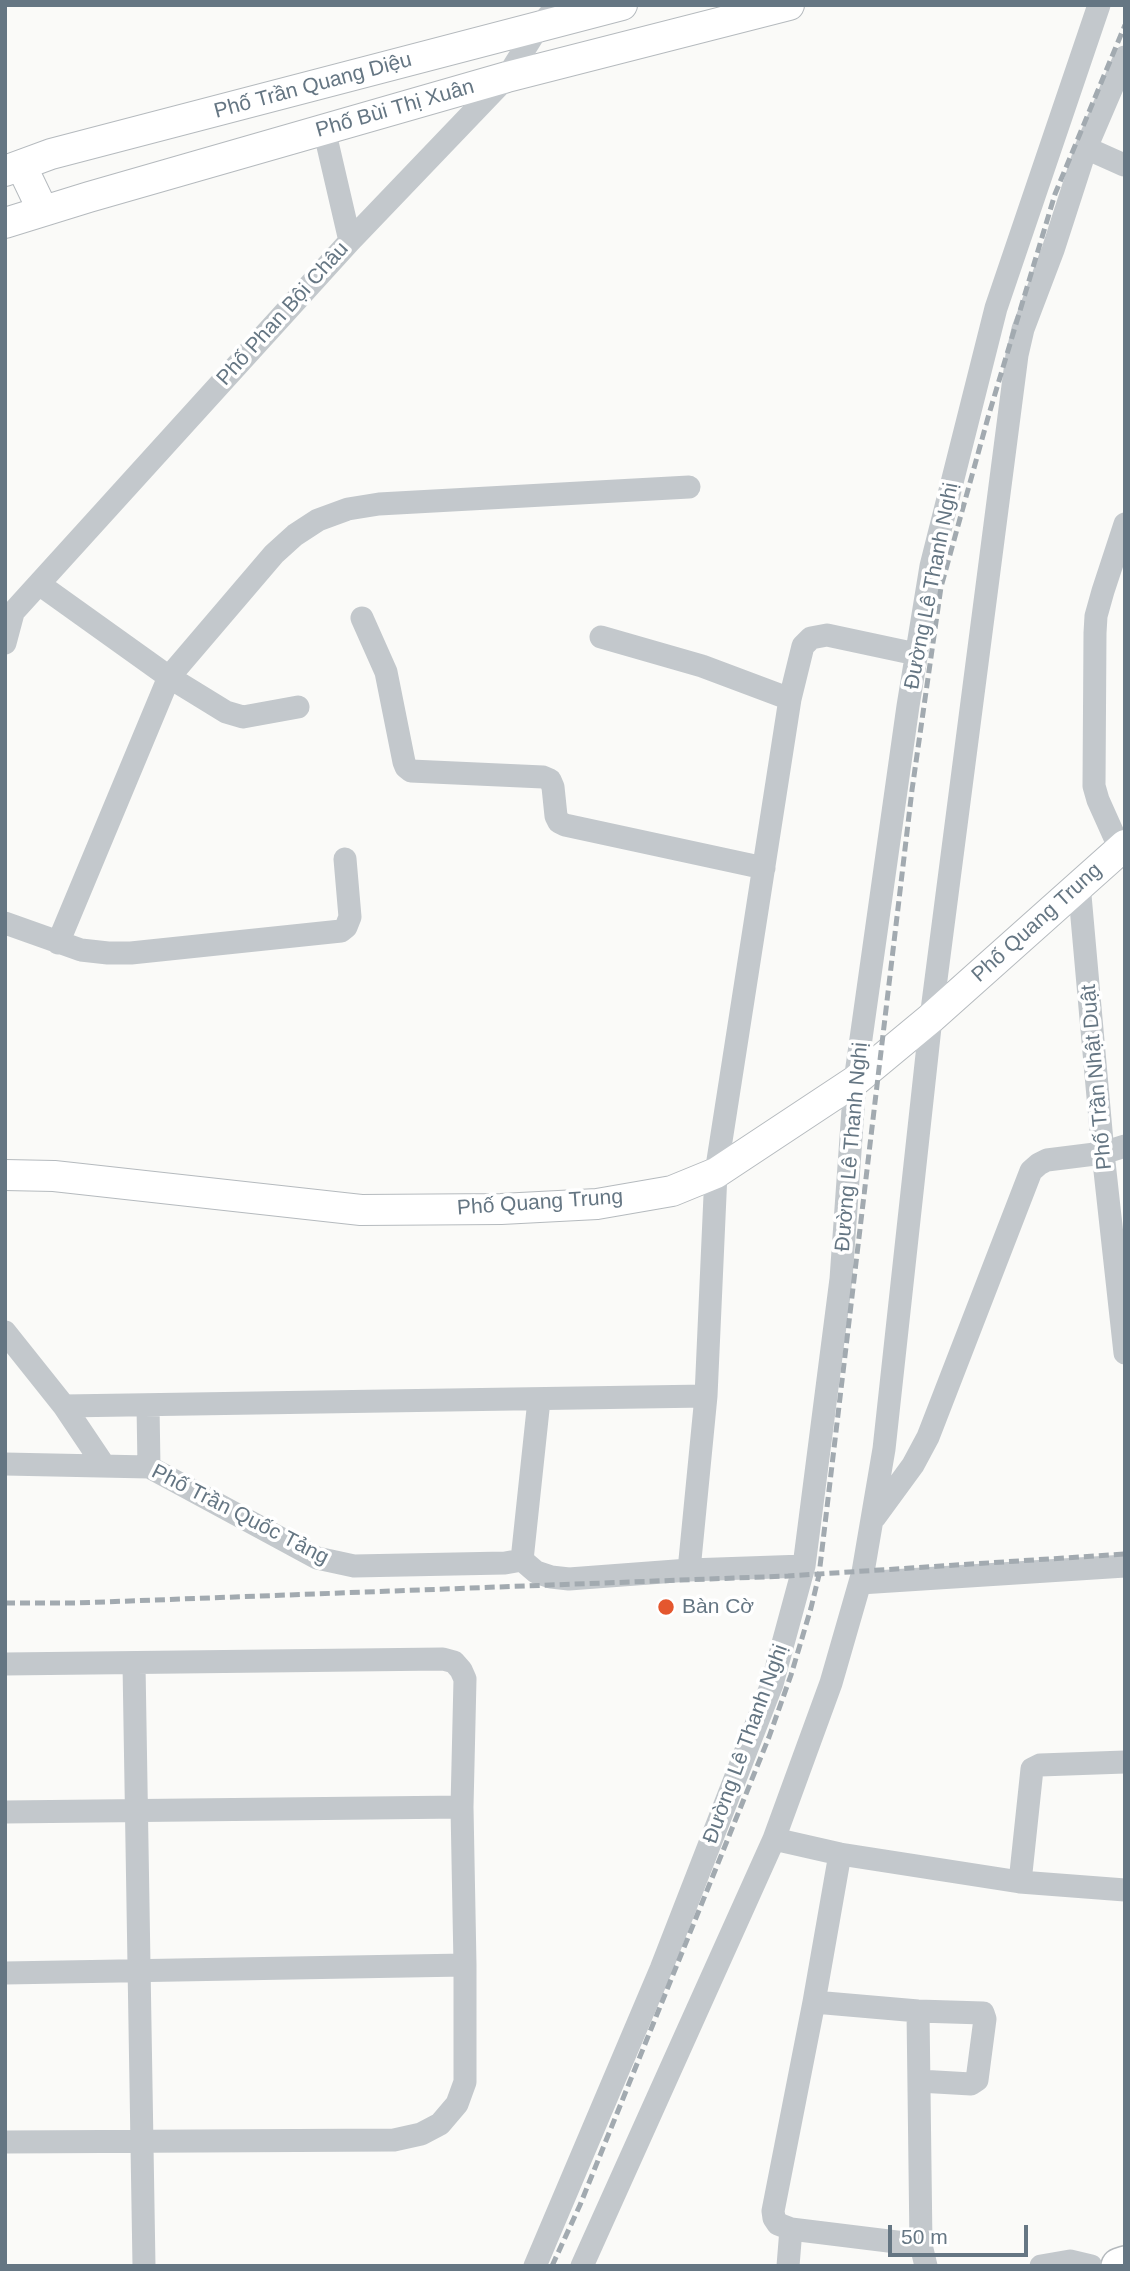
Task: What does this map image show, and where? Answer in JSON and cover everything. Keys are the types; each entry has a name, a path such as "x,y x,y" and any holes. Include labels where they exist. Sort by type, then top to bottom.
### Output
{"highway":[{"path":"1119,2266 1125,2264"}],"main road":[{"name":"Phố Trần Quang Diệu","path":"13,168 51,154 622,5"},
{"name":"Phố Bùi Thị Xuân","path":"5,223 507,77 789,5"},
{"path":"13,168 43,211"},
{"name":"Phố Quang Trung","path":"5,1175 54,1176 361,1210 500,1209 597,1203 672,1191 716,1173 855,1081 931,1018 1122,847"}],"street":[{"name":"Phố Phan Bội Châu","path":"9,617 350,240 507,77 537,29 558,5"},
{"name":"Đường Lê Thanh Nghị","path":"535,2266 661,1969 772,1684 804,1566 841,1279 855,1081 916,654 932,566 996,308 1099,5"},
{"path":"582,2266 774,1839 831,1683 860,1583 884,1449 931,1018 1017,355 1023,329 1053,250 1086,148 1125,57"},
{"path":"324,129 350,240"},
{"path":"1086,148 1124,165"},
{"path":"58,943 169,677 274,554 295,535 318,520 348,509 379,504 689,487"},
{"path":"1122,847 1098,800 1094,786 1095,633 1096,616 1125,524"},
{"path":"39,584 169,677 226,712 243,717 298,707"},
{"path":"5,643 9,617"},
{"path":"362,618 386,672 406,768 411,771 543,777 550,780 556,816 559,822 565,825 764,868"},
{"path":"689,1570 706,1396 716,1173 790,699 803,646 811,638 827,635 916,654"},
{"path":"601,637 702,666 790,699"},
{"path":"5,923 58,943 95,951 131,953 341,931 351,917 345,859"},
{"name":"Phố Trần Nhật Duật","path":"1079,884 1114,1150 1125,1353"},
{"path":"872,1520 913,1465 928,1437 1031,1171 1047,1160 1114,1150"},
{"path":"5,1332 64,1406 103,1465"},
{"path":"64,1406 706,1396"},
{"path":"539,1400 522,1560 537,1572 569,1579 689,1570 804,1566"},
{"path":"148,1405 149,1467"},
{"name":"Phố Trần Quốc Tảng","path":"5,1464 149,1467 317,1558 335,1563 354,1566 505,1563 522,1560"},
{"path":"860,1583 1125,1566"},
{"path":"5,1664 443,1659 454,1662 465,1679 462,1807 465,2082 457,2104 440,2123 421,2134 394,2140 5,2142"},
{"path":"134,1664 144,2266"},
{"path":"1020,1882 1031,1769 1040,1765 1125,1762"},
{"path":"5,1812 462,1807"},
{"path":"774,1839 841,1854 1020,1882 1125,1891"},
{"path":"841,1854 773,2211 778,2224 791,2229 924,2255 919,2011"},
{"path":"5,1973 465,1965"},
{"path":"814,2002 919,2011 981,2012 985,2015 975,2083 919,2081"},
{"path":"788,2266 791,2229"},
{"path":"1041,2266 1070,2261 1091,2266"}],"railway":[{"path":"552,2266 580,2205 769,1737 811,1608 819,1575 912,790 941,587 1055,194 1125,25"},
{"path":"5,1603 76,1603 788,1576 1125,1554"}],"place":[{"name":"Bàn Cờ","path":"666,1607"}]}
